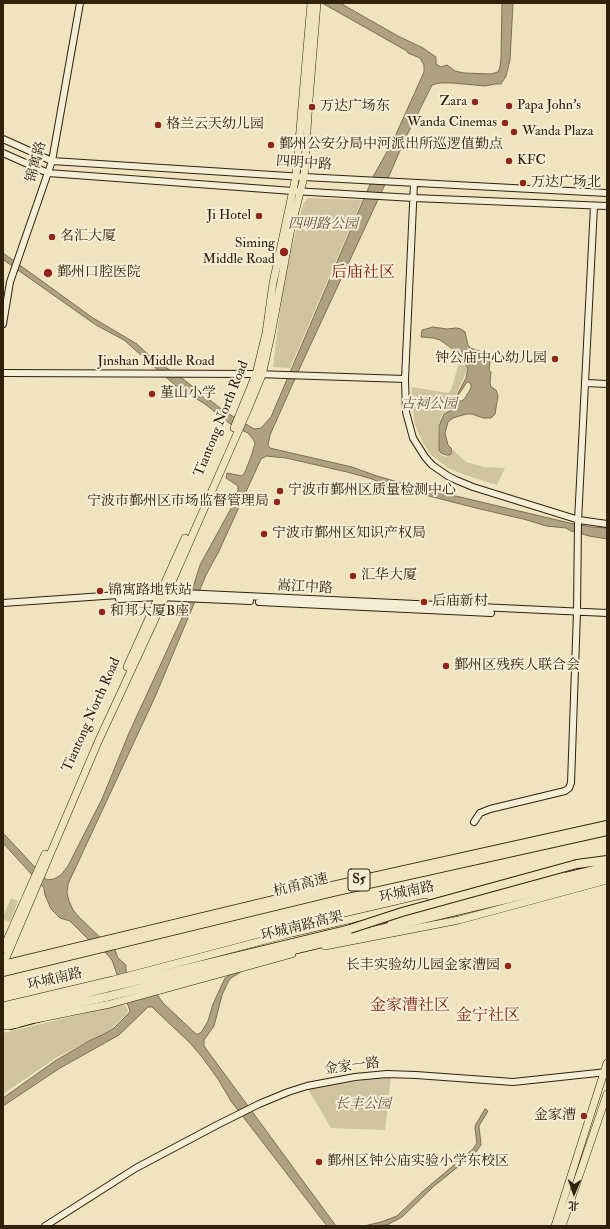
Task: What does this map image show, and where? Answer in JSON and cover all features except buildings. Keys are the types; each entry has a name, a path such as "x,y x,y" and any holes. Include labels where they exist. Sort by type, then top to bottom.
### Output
{"highway":[{"name":"杭甬高速","path":"114,942 332,886 607,824"},
{"name":"杭甬高速","path":"3,972 114,942 607,831"},
{"path":"353,932 402,912 577,864 607,860"},
{"name":"环城南路高架","path":"3,1020 110,996 607,867"},
{"name":"环城南路高架","path":"3,1013 607,875"},
{"path":"353,932 404,927 607,880"},
{"name":"杭甬高速","path":"3,965 89,948"},
{"path":"7,1026 227,966"}],"main road":[{"name":"Tiantong North Road","path":"3,965 77,785 98,742 234,436 259,374 266,334 272,283 296,176 314,6"},
{"path":"259,374 271,335 291,228 304,177 314,6"},
{"name":"Tiantong North Road","path":"3,949 163,595"},
{"name":"环城南路","path":"3,1006 113,980 300,931 411,905 607,863"},
{"path":"7,1026 110,1004 311,949 459,920 607,880"},
{"path":"555,1226 607,1063"},
{"path":"562,1226 607,1094"}],"street":[{"name":"锦寓路","path":"3,324 10,282 52,160 80,3"},
{"name":"四明中路","path":"3,139 52,160 304,177 607,193"},
{"path":"3,152 48,172 293,191 414,198 607,206"},
{"path":"414,183 405,379 406,412 412,436 425,457 440,471 448,476 473,487 579,520 607,524"},
{"path":"474,822 480,813 490,809 558,793 569,788 571,783 577,614 578,536 594,206"},
{"name":"Jinshan Middle Road","path":"3,373 259,374 405,379"},
{"path":"586,383 607,384"},
{"name":"嵩江中路","path":"3,603 185,594 577,614 607,617"},
{"name":"嵩江中路","path":"3,607 163,595 577,614 607,613"},
{"name":"金家一路","path":"45,1226 136,1168 259,1104 307,1086 355,1077 387,1074 423,1075 513,1082 605,1072"}],"green space":[{"name":"四明路公园","path":"308,198 362,200 290,368 273,367 283,286 303,204"},
{"name":"古祠公园","path":"460,360 467,367 467,370 455,397 453,407 451,410 443,413 441,417 438,428 439,451 441,455 446,457 451,455 453,450 466,462 484,467 505,468 497,485 448,468 431,455 422,441 415,424 411,398 412,387 448,393 451,390"},
{"path":"11,898 18,901 10,922 3,919 3,917"},
{"path":"124,1004 128,1010 127,1014 105,1033 57,1057 3,1094 3,1033"},
{"name":"长丰公园","path":"391,1076 385,1130 331,1128 308,1089"}],"shaded area":[{"path":"322,3 340,3 398,36 423,48 436,57 436,64 441,67 447,65 455,71 464,73 491,74 498,72 500,67 502,3 513,3 510,60 506,76 501,84 485,86 439,83 432,85 405,139 302,363 270,435 268,445 270,448 352,467 405,484 574,524 607,528 607,539 589,536 566,528 546,526 390,486 347,472 286,458 266,456 261,459 219,551 206,575 155,697 68,884 67,893 73,910 115,950 118,958 126,965 126,971 144,992 157,994 163,1003 196,1034 199,1034 202,1031 208,1021 213,1004 225,978 236,971 244,970 231,978 228,982 222,995 214,1026 204,1040 204,1046 336,1226 327,1226 231,1101 218,1079 202,1057 190,1043 152,1007 148,1007 119,1035 60,1068 3,1106 3,1098 55,1061 114,1028 130,1011 112,960 70,921 60,918 51,909 45,895 44,888 3,843 3,833 47,880 54,879 61,875 68,866 102,799 129,733 187,607 200,565 234,503 238,486 226,478 227,473 242,476 245,472 255,443 248,433 233,426 205,404 176,386 124,340 96,325 5,261 3,259 3,253 93,318 137,344 152,358 183,379 224,411 254,429 261,428 271,417 374,175 393,141 424,72 424,65 420,58 408,53 407,51"},
{"path":"433,327 447,329 456,328 465,332 470,348 482,352 488,357 490,362 489,370 491,372 491,387 496,390 498,396 495,414 491,418 483,418 472,414 466,414 453,418 448,422 445,433 448,445 452,452 450,455 441,453 439,450 439,426 444,414 452,410 454,407 456,397 466,378 468,368 454,350 440,340 421,337 422,330","holes":["467,382 469,382 471,388 465,398 460,401 457,397"]},
{"path":"485,1109 488,1111 479,1126 481,1145 476,1152 433,1187 402,1217 387,1225 364,1226 397,1216 422,1192 473,1149 477,1143 475,1128 476,1124"}],"place":[{"name":"Zara","path":"475,102"},
{"name":"Papa John's","path":"509,106"},
{"name":"万达广场东","path":"312,107"},
{"name":"Wanda Cinemas","path":"505,123"},
{"name":"格兰云天幼儿园","path":"158,125"},
{"name":"Wanda Plaza","path":"514,132"},
{"name":"鄞州公安分局中河派出所巡逻值勤点","path":"271,145"},
{"name":"KFC","path":"509,161"},
{"name":"万达广场北","path":"523,183"},
{"name":"Ji Hotel","path":"259,216"},
{"name":"名汇大厦","path":"52,237"},
{"name":"Siming Middle Road","path":"284,252"},
{"name":"鄞州口腔医院","path":"48,273"},
{"name":"钟公庙中心幼儿园","path":"555,359"},
{"name":"堇山小学","path":"152,394"},
{"name":"宁波市鄞州区质量检测中心","path":"280,491"},
{"name":"宁波市鄞州区市场监督管理局","path":"277,502"},
{"name":"宁波市鄞州区知识产权局","path":"264,534"},
{"name":"汇华大厦","path":"353,576"},
{"name":"锦寓路地铁站","path":"100,591"},
{"name":"后庙新村","path":"424,602"},
{"name":"和邦大厦B座","path":"102,612"},
{"name":"鄞州区残疾人联合会","path":"446,666"},
{"name":"长丰实验幼儿园金家漕园","path":"508,966"},
{"name":"金家漕","path":"584,1116"},
{"name":"鄞州区钟公庙实验小学东校区","path":"319,1162"}],"district":[{"name":"后庙社区","path":"363,274"},
{"name":"金家漕社区","path":"410,1007"},
{"name":"金宁社区","path":"488,1017"}]}
